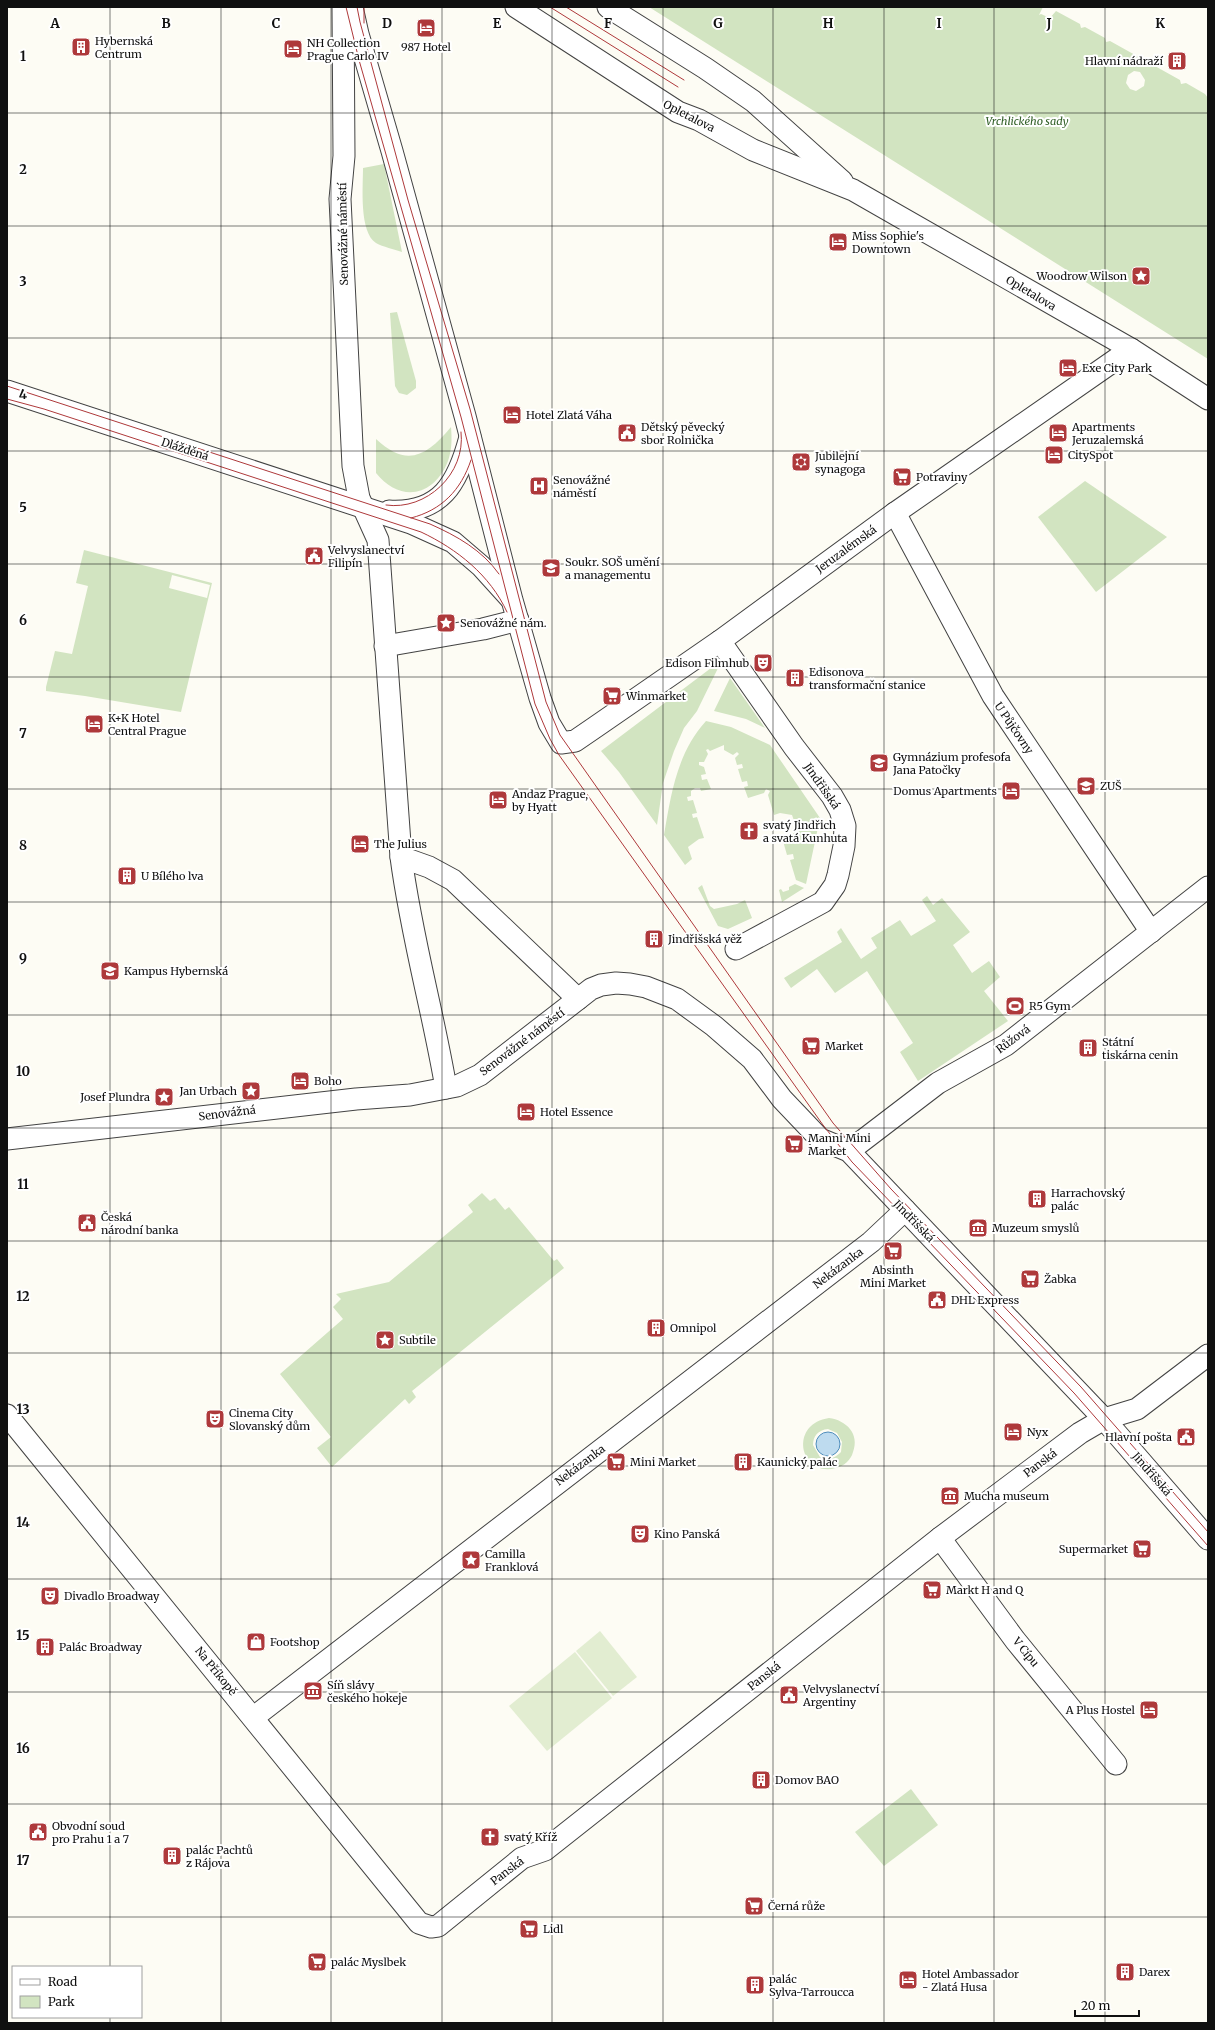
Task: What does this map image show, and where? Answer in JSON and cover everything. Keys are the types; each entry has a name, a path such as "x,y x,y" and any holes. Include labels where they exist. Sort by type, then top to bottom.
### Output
{"street":[{"name":"Senovážné náměstí","path":"343,7 344,156 340,199 353,466 356,487 363,507 378,540 401,857 406,902 439,1045 446,1088 457,1086 480,1075 578,999"},
{"path":"352,7 358,34 392,151 470,437 518,620 484,629 385,646"},
{"name":"Opletalova","path":"516,7 678,112 699,120 753,150 853,190 1130,349 1208,398"},
{"name":"Opletalova","path":"608,7 705,68 753,101 853,190"},
{"name":"Jeruzalémská","path":"518,620 547,717 561,743 575,741 720,640 895,513 1130,349"},
{"name":"Dlážděná","path":"7,391 363,507"},
{"path":"363,507 401,512 424,507 435,502 452,484 460,470 470,437"},
{"path":"363,507 411,523 453,542 472,558 512,600"},
{"name":"U Půjčovny","path":"895,513 994,696 1151,932"},
{"name":"Jindřišská","path":"720,640 794,747 832,796 840,810 845,826 844,846 838,875 835,884 823,902 736,948"},
{"path":"401,857 429,867 454,880 578,999"},
{"name":"Růžová","path":"849,1151 938,1084 1006,1045 1208,887"},
{"name":"Jindřišská","path":"578,999 591,989 601,985 616,983 646,987 677,999 714,1026 752,1059 782,1099 820,1139 849,1151 1104,1419 1208,1539"},
{"name":"Senovážná","path":"7,1139 356,1099 410,1095 446,1088"},
{"name":"Nekázanka","path":"254,1717 871,1242 905,1210"},
{"name":"Panská","path":"424,1926 438,1926 522,1858 545,1850 940,1538 1068,1442 1104,1419 1137,1409 1208,1355"},
{"name":"Na Příkopě","path":"7,1415 254,1717 419,1923 424,1926"},
{"name":"V Cípu","path":"940,1538 1015,1640 1116,1764"}],"green space":[{"name":"Vrchlického sady","path":"649,7 1043,7 1039,15 1041,14 1050,18 1056,11 1080,24 1081,28 1085,27 1105,38 1106,42 1110,41 1180,80 1181,84 1186,83 1205,94 1208,98 1208,359","holes":["1134,71 1140,72 1145,80 1144,86 1136,91 1130,89 1126,83 1128,75"]},
{"path":"384,164 402,252 376,243 367,229 364,219 363,168"},
{"path":"397,312 416,381 416,388 407,395 399,393 395,386 390,313"},
{"path":"451,427 452,435 448,461 442,473 425,489 416,492 406,492 395,489 385,483 376,473 376,439 387,448 397,453 407,456 416,455 434,445"},
{"path":"1085,481 1167,537 1096,592 1038,517"},
{"path":"84,550 212,583 181,712 46,691 55,651 72,654 88,586 76,583","holes":["172,575 210,585 207,598 169,588"]},
{"path":"719,662 720,664 697,711 684,728 674,751 663,783 657,825 619,772 601,751"},
{"path":"730,678 765,728 746,719 714,711"},
{"path":"706,721 731,727 770,745 820,818 806,884 796,880 790,860 794,859 793,854 787,855 783,841 790,838 797,829 792,815 780,813 774,815 768,795 770,791 766,789 764,793 748,798 744,787 748,786 747,781 742,782 738,769 743,768 742,764 737,765 735,758 739,754 737,752 733,755 724,750 724,745 710,751 708,749 706,750 708,754 704,762 699,762 699,765 704,767 706,774 701,775 702,780 707,779 711,789 701,791 700,788 695,788 691,791 691,796 687,797 688,801 693,800 697,813 692,814 693,818 697,817 704,838 699,839 688,847 692,859 685,865 664,835 669,804 682,760 696,733"},
{"path":"795,884 804,888 782,902 779,890 781,889 783,892 789,890 789,887"},
{"path":"702,885 710,906 714,909 737,904 745,900 752,918 728,929 718,926 698,888"},
{"path":"927,896 933,905 942,898 970,932 953,945 972,973 989,961 1000,977 984,991 1008,1021 918,1081 900,1052 913,1043 867,971 835,993 817,969 791,988 784,978 842,942 837,932 841,928 861,959 877,948 871,938 900,920 911,936 936,921 922,900"},
{"path":"482,1193 490,1201 495,1198 505,1210 509,1207 554,1261 557,1259 564,1268 412,1391 416,1397 409,1404 405,1399 332,1467 317,1448 331,1437 280,1374 343,1319 333,1307 341,1299 336,1294 389,1282 473,1212 468,1205"},
{"path":"829,1418 835,1419 846,1425 853,1434 855,1445 851,1458 839,1467 824,1469 814,1465 807,1458 804,1449 804,1439 808,1430 816,1422","holes":["828,1429 837,1433 842,1442 841,1452 831,1458 826,1459 820,1457 813,1445 815,1436 819,1432"]},
{"path":"600,1631 637,1677 613,1696 576,1651"},
{"path":"575,1652 612,1698 547,1751 509,1706"},
{"path":"911,1789 938,1825 884,1866 855,1832"}],"water":[{"path":"828,1432 837,1435 840,1444 837,1453 828,1456 819,1453 816,1444 819,1435"}],"tram line":[{"path":"346,7 359,60 461,417 535,704 550,739 559,755 823,1125 852,1162 1074,1393 1208,1546"},
{"path":"357,7 408,200 470,409 546,702 560,735 833,1123 891,1189 1081,1387 1208,1532"},
{"path":"364,7 364,23"},
{"path":"550,7 678,87"},
{"path":"566,7 684,80"},
{"path":"7,386 430,524 468,544 485,558 499,574"},
{"path":"7,399 44,409 421,532 447,546 471,564 491,586 507,612"},
{"path":"386,505 401,505 415,502 429,496 440,486 450,475 457,462 461,447 461,432"},
{"path":"411,518 432,510 449,497 462,481 471,460"}],"place":[{"name":"987 Hotel","path":"426,28"},
{"name":"Hybernská Centrum","path":"81,47"},
{"name":"NH Collection Prague Carlo IV","path":"293,49"},
{"name":"Hlavní nádraží","path":"1177,61"},
{"name":"Miss Sophie's Downtown","path":"838,242"},
{"name":"Woodrow Wilson","path":"1141,276"},
{"name":"Exe City Park","path":"1068,368"},
{"name":"Hotel Zlatá Váha","path":"512,415"},
{"name":"Dětský pěvecký sbor Rolnička","path":"627,433"},
{"name":"Apartments Jeruzalemská","path":"1058,433"},
{"name":"CitySpot","path":"1054,455"},
{"name":"Jubilejní synagoga","path":"801,462"},
{"name":"Potraviny","path":"902,477"},
{"name":"Senovážné náměstí","path":"539,486"},
{"name":"Velvyslanectví Filipín","path":"314,556"},
{"name":"Soukr. SOŠ umění a managementu","path":"551,568"},
{"name":"Senovážné nám.","path":"446,623"},
{"name":"Edison Filmhub","path":"763,663"},
{"name":"Edisonova transformační stanice","path":"795,678"},
{"name":"Winmarket","path":"612,696"},
{"name":"K+K Hotel Central Prague","path":"94,724"},
{"name":"Gymnázium profesofa Jana Patočky","path":"879,763"},
{"name":"ZUŠ","path":"1086,786"},
{"name":"Domus Apartments","path":"1011,791"},
{"name":"Andaz Prague, by Hyatt","path":"498,800"},
{"name":"svatý Jindřich a svatá Kunhuta","path":"749,831"},
{"name":"The Julius","path":"360,844"},
{"name":"U Bílého lva","path":"127,876"},
{"name":"Jindřišská věž","path":"654,939"},
{"name":"Kampus Hybernská","path":"110,971"},
{"name":"R5 Gym","path":"1015,1006"},
{"name":"Market","path":"811,1046"},
{"name":"Státní tiskárna cenin","path":"1088,1048"},
{"name":"Boho","path":"300,1081"},
{"name":"Jan Urbach","path":"251,1091"},
{"name":"Josef Plundra","path":"164,1097"},
{"name":"Hotel Essence","path":"526,1112"},
{"name":"Manni Mini Market","path":"794,1144"},
{"name":"Harrachovský palác","path":"1037,1199"},
{"name":"Česká národní banka","path":"87,1223"},
{"name":"Muzeum smyslů","path":"978,1228"},
{"name":"Absinth Mini Market","path":"893,1251"},
{"name":"Žabka","path":"1030,1279"},
{"name":"DHL Express","path":"937,1300"},
{"name":"Omnipol","path":"656,1328"},
{"name":"Subtile","path":"385,1340"},
{"name":"Cinema City Slovanský dům","path":"215,1419"},
{"name":"Nyx","path":"1013,1432"},
{"name":"Hlavní pošta","path":"1186,1437"},
{"name":"Mini Market","path":"616,1462"},
{"name":"Kaunický palác","path":"743,1462"},
{"name":"Mucha museum","path":"950,1496"},
{"name":"Kino Panská","path":"640,1534"},
{"name":"Supermarket","path":"1142,1549"},
{"name":"Camilla Franklová","path":"471,1560"},
{"name":"Markt H and Q","path":"932,1590"},
{"name":"Divadlo Broadway","path":"50,1596"},
{"name":"Footshop","path":"256,1642"},
{"name":"Palác Broadway","path":"45,1647"},
{"name":"Síň slávy českého hokeje","path":"313,1691"},
{"name":"Velvyslanectví Argentiny","path":"789,1695"},
{"name":"A Plus Hostel","path":"1149,1710"},
{"name":"Domov BAO","path":"761,1780"},
{"name":"Obvodní soud pro Prahu 1 a 7","path":"38,1832"},
{"name":"svatý Kříž","path":"490,1837"},
{"name":"palác Pachtů z Rájova","path":"172,1856"},
{"name":"Černá růže","path":"754,1906"},
{"name":"Lidl","path":"529,1929"},
{"name":"palác Myslbek","path":"317,1962"},
{"name":"Darex","path":"1125,1972"},
{"name":"Hotel Ambassador - Zlatá Husa","path":"908,1980"},
{"name":"palác Sylva-Tarroucca","path":"755,1985"}]}
